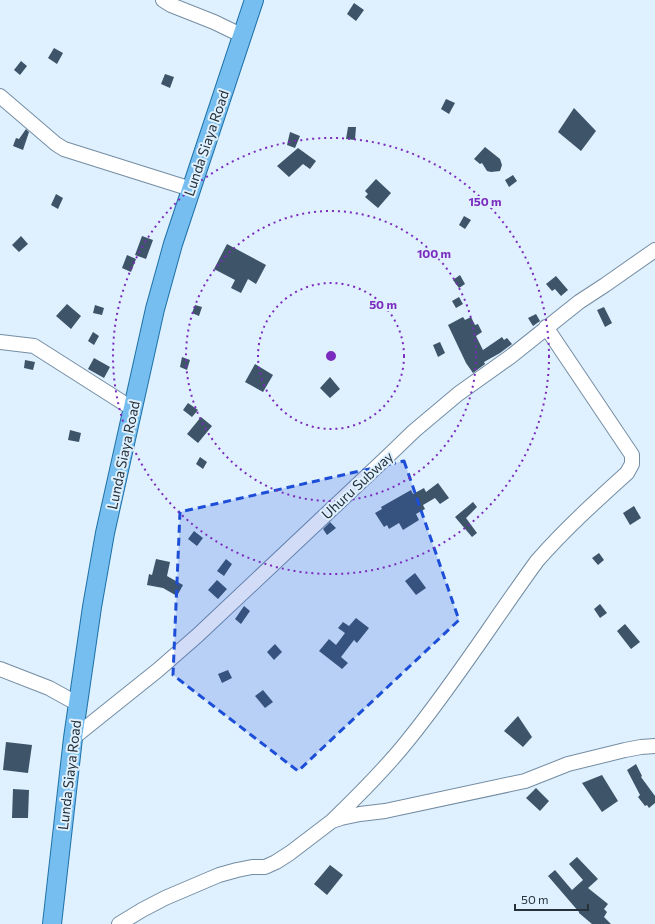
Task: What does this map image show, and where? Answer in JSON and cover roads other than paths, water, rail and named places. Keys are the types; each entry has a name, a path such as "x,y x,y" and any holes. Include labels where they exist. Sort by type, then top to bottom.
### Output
{"main road":[{"name":"Lunda Siaya Road","path":"52,924 73,738 90,621 105,533 155,309 173,244 254,0"}],"street":[{"path":"163,0 171,5 214,22 243,36"},
{"path":"0,96 56,144 64,149 191,189"},
{"name":"Uhuru Subway","path":"73,738 152,675 198,635 414,431 458,394 510,357 579,302 655,250"},
{"path":"119,924 165,898 219,875 237,870 265,867 276,862 332,821 376,777 409,739 451,683 537,561 553,542 627,472 632,464 632,455 546,327"},
{"path":"0,342 34,346 133,409"},
{"path":"0,669 49,688 78,704"},
{"path":"332,821 347,816 385,810 525,781 568,764 625,750 655,746"}]}
